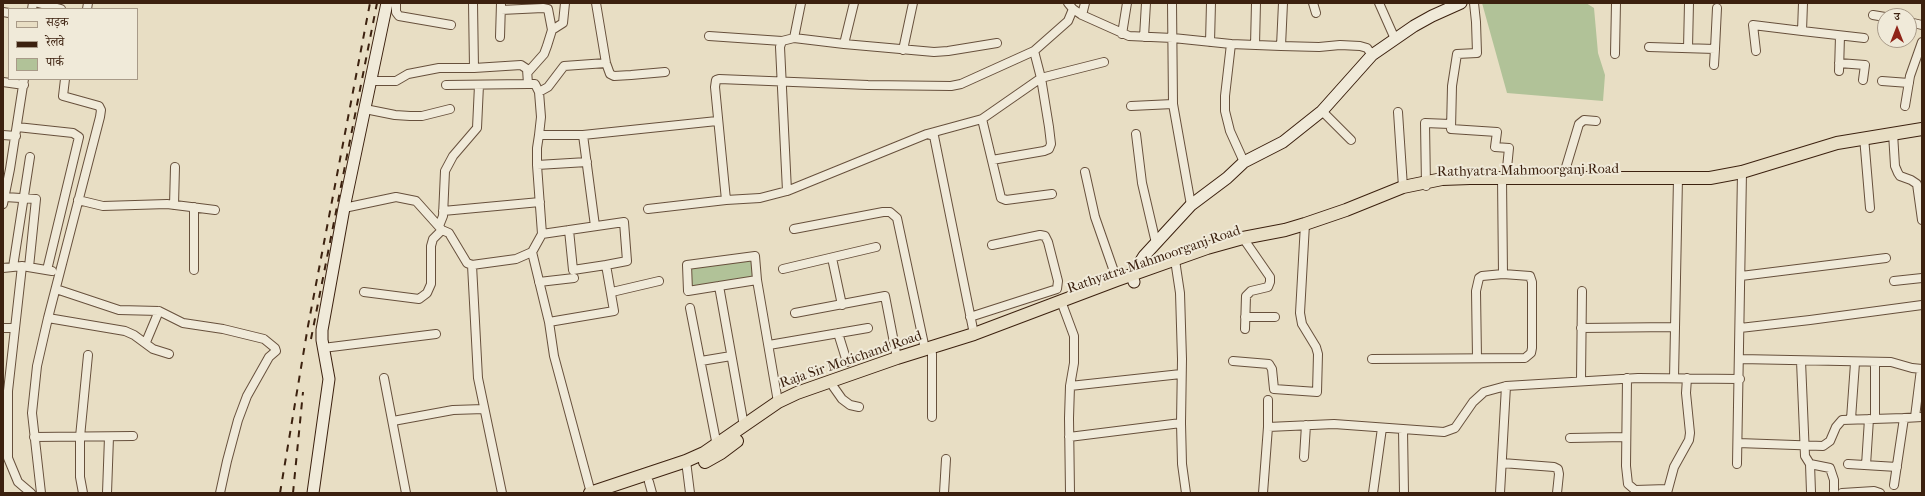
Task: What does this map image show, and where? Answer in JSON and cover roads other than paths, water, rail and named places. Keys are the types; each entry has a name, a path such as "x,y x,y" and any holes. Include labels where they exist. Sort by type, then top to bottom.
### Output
{"main road":[{"name":"Rathyatra Mahmoorganj Road","path":"1894,137 1922,129"},
{"name":"Rathyatra Mahmoorganj Road","path":"613,493 650,487 687,465 721,453 782,407 831,384 928,352 1002,332 1062,304 1244,240 1285,230 1304,228 1404,194 1442,179 1678,181 1742,176 1830,144 1894,137 1922,136"},
{"name":"Rathyatra Mahmoorganj Road","path":"1503,180 1563,177 1678,181"},
{"name":"Rathyatra Mahmoorganj Road","path":"1304,228 1403,187 1426,185"},
{"name":"Raja Sir Motichand Road","path":"590,493 687,465 717,446 778,402 831,384 897,358 928,352 974,334 1062,304 1117,280 1133,278"}],"street":[{"path":"38,3 57,8"},
{"path":"313,493 329,379 322,330 344,208 387,3"},
{"path":"396,3 396,12 399,16 451,24"},
{"path":"473,3 474,68"},
{"path":"552,30 563,23 565,3"},
{"path":"596,3 608,72 614,76 665,72"},
{"path":"794,38 800,3"},
{"path":"844,44 854,3"},
{"path":"903,50 913,3"},
{"path":"1082,14 1085,3"},
{"path":"1122,34 1127,3"},
{"path":"1144,37 1145,3"},
{"path":"1172,3 1173,104 1191,205"},
{"path":"1210,42 1211,3"},
{"path":"1255,45 1256,3"},
{"path":"1281,46 1283,3"},
{"path":"1313,3 1316,13"},
{"path":"1379,3 1395,39"},
{"path":"1133,278 1144,256 1191,205 1227,178 1244,162 1283,142 1322,111 1372,55 1432,16 1461,3"},
{"path":"1474,3 1477,53 1457,54 1450,124 1451,129 1497,132 1495,147 1509,148 1503,180 1503,274"},
{"path":"1615,54 1616,3"},
{"path":"1688,48 1689,3"},
{"path":"1802,31 1803,3"},
{"path":"500,37 501,6 528,6 548,9 552,30 544,54 528,72"},
{"path":"726,200 717,121 715,87 716,80 719,79 782,80 868,85 951,86 961,84 1034,52 1068,21 1070,6 1082,14 1122,34 1231,44 1319,48 1340,45 1360,46 1367,48 1372,55"},
{"path":"1714,65 1717,8"},
{"path":"1873,15 1877,16"},
{"path":"1756,51 1753,25 1864,38"},
{"path":"709,36 782,41 794,38 903,50 948,51 997,43"},
{"path":"1840,36 1839,67 1865,65 1863,80"},
{"path":"782,41 780,47 787,191"},
{"path":"1905,106 1909,83 1922,42"},
{"path":"1231,44 1225,96 1225,111 1230,131 1244,162"},
{"path":"1649,47 1715,49"},
{"path":"992,160 1049,149 1049,127 1041,78 1034,52"},
{"path":"648,209 726,200 760,198 787,191 927,134 982,119 1041,78 1104,62"},
{"path":"539,92 548,87 564,66 606,63"},
{"path":"371,81 396,81 408,74 439,68 474,68 517,65 525,67 528,72 528,84"},
{"path":"41,493 32,413 37,366 101,110 97,106 64,97 62,93 65,80"},
{"path":"1882,81 1909,83"},
{"path":"3,82 24,82 16,136 7,169 4,200 35,198 37,201 14,328 8,391 8,458 18,482 31,493"},
{"path":"344,208 396,197 416,200 440,228 449,233 467,263 472,265 516,259 532,252 542,234 537,165 540,117 539,92 535,84 446,85"},
{"path":"364,292 419,299 427,293 431,284 431,246 433,239 440,228 443,211 445,171 453,156 477,128 479,85"},
{"path":"1131,106 1173,104"},
{"path":"365,109 395,115 410,116 422,116 450,109"},
{"path":"1322,111 1351,140"},
{"path":"1398,112 1403,187"},
{"path":"982,119 1001,198 1006,200 1052,194"},
{"path":"1563,177 1579,124 1584,120 1596,122"},
{"path":"539,135 583,134 717,121"},
{"path":"1426,185 1425,123 1450,124"},
{"path":"17,127 73,133 79,137 47,270"},
{"path":"583,134 595,226"},
{"path":"927,134 934,136 974,334"},
{"path":"1136,134 1142,183 1156,243"},
{"path":"3,135 16,136"},
{"path":"1894,137 1895,166 1900,176 1917,184 1922,220"},
{"path":"1864,140 1870,208"},
{"path":"13,267 30,157"},
{"path":"537,165 587,162"},
{"path":"174,205 175,167"},
{"path":"1085,172 1095,217 1117,280"},
{"path":"1737,464 1740,379 1742,176"},
{"path":"1674,378 1678,181"},
{"path":"78,200 94,205 110,206 159,204 215,210"},
{"path":"443,211 540,202"},
{"path":"194,207 194,270"},
{"path":"794,229 883,212 890,212 897,218 928,352 932,417"},
{"path":"542,234 595,226 624,222 627,260 573,270 569,230"},
{"path":"1233,362 1269,364 1272,369 1274,389 1317,392 1318,354 1316,347 1302,324 1300,313 1304,228"},
{"path":"970,317 1057,289 1058,281 1048,242 1045,236 1040,235 992,245"},
{"path":"1244,240 1270,277 1268,287 1251,291 1246,296 1244,329"},
{"path":"783,269 876,247"},
{"path":"532,252 549,322 554,356 590,493"},
{"path":"756,280 688,291 687,265 755,256 756,280 778,402"},
{"path":"832,258 842,305"},
{"path":"1741,276 1886,258"},
{"path":"1176,263 1180,293 1182,464 1186,493"},
{"path":"472,265 478,371 484,409 502,493"},
{"path":"549,322 614,310 606,265"},
{"path":"3,268 26,267 60,273"},
{"path":"1372,359 1525,358 1531,353 1531,278 1527,274 1482,276 1477,281 1477,358"},
{"path":"539,282 574,278"},
{"path":"1894,281 1922,278"},
{"path":"612,292 659,281"},
{"path":"719,286 744,426"},
{"path":"56,289 124,311 159,311 183,323 223,329 264,339 275,348 276,351 270,357 247,396 238,420 220,493"},
{"path":"1581,380 1582,291"},
{"path":"795,313 885,296 897,358"},
{"path":"1062,304 1074,336 1074,362 1070,386 1070,493"},
{"path":"1740,328 1922,305"},
{"path":"690,308 717,446"},
{"path":"146,342 159,311"},
{"path":"1244,317 1275,317"},
{"path":"48,318 125,331 146,342 158,352 169,354"},
{"path":"1581,328 1674,327"},
{"path":"3,328 14,328"},
{"path":"768,345 868,328"},
{"path":"324,348 436,334"},
{"path":"838,334 847,362"},
{"path":"82,493 80,477 80,437 88,355"},
{"path":"701,361 731,356"},
{"path":"1738,443 1819,446 1827,444 1833,436 1838,423 1842,420 1918,417 1921,369 1891,362 1740,359"},
{"path":"1801,361 1803,446 1805,456 1810,464 1810,492"},
{"path":"1851,419 1855,362"},
{"path":"1866,465 1872,419 1875,362"},
{"path":"1070,386 1181,374"},
{"path":"384,378 406,493"},
{"path":"1627,378 1626,474 1630,487 1635,490 1667,491 1674,467 1690,433 1686,393 1687,378"},
{"path":"1268,427 1334,424 1403,430 1437,432 1450,431 1455,428 1473,402 1484,392 1506,386 1627,378 1740,379"},
{"path":"831,384 842,399 859,407"},
{"path":"1500,493 1506,386"},
{"path":"1263,493 1268,427 1268,400"},
{"path":"393,421 453,410 484,409"},
{"path":"1894,485 1904,418"},
{"path":"1069,437 1181,423"},
{"path":"1304,457 1306,425"},
{"path":"1373,493 1382,428"},
{"path":"1403,430 1404,493"},
{"path":"34,437 133,436"},
{"path":"108,493 109,437"},
{"path":"1570,438 1626,437"},
{"path":"944,493 946,458"},
{"path":"1502,463 1554,467 1558,469 1559,474 1557,493"},
{"path":"1810,464 1830,468 1834,480 1834,493"},
{"path":"1848,464 1897,468"},
{"path":"687,465 690,493"},
{"path":"1842,493 1874,491 1880,493"}],"railway":[{"path":"280,493 308,326 370,3"},
{"path":"311,339 377,3"},
{"path":"293,493 303,392"}]}
